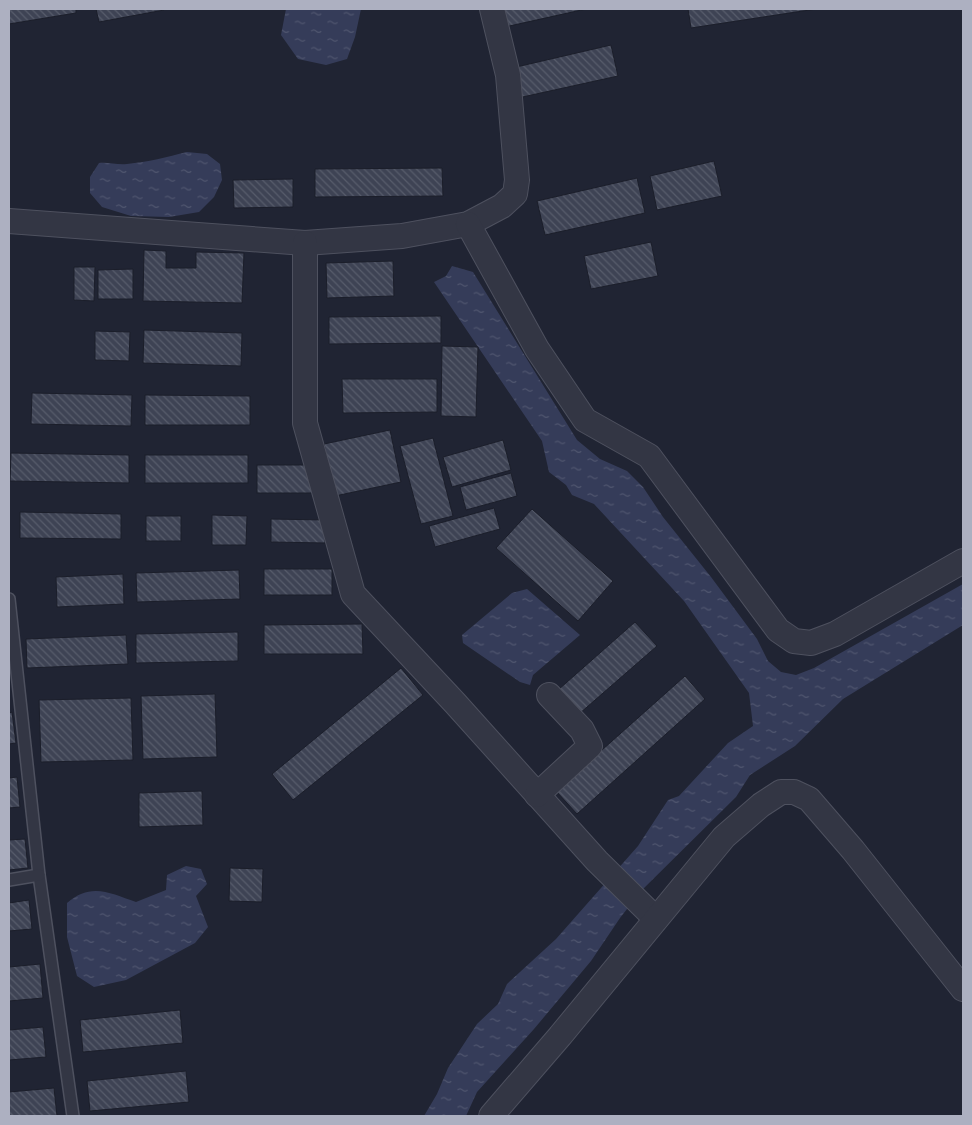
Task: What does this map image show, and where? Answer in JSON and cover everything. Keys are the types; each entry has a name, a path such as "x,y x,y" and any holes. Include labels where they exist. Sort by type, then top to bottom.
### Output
{"street":[{"path":"9,220 305,243 402,236 468,224 502,206 515,194 517,180 508,75 492,9"},
{"path":"468,224 537,349 585,420 649,456 778,630 794,641 811,643 835,634 963,560"},
{"path":"305,243 305,423 353,594 455,703 597,861 649,912"},
{"path":"537,795 590,746 582,730 549,695"},
{"path":"491,1116 649,912 724,837 761,805 781,792 794,792 809,799 853,850 963,989"}],"lane":[{"path":"9,599 39,875 73,1116"},
{"path":"9,880 39,875"}],"water":[{"path":"286,9 361,9 355,37 347,59 326,65 298,59 281,35"},
{"path":"187,152 207,154 220,164 222,180 214,197 199,212 169,217 131,216 102,207 90,193 90,177 99,163 135,163"},
{"path":"452,266 473,272 577,440 600,459 627,471 643,487 663,517 757,639 768,661 781,672 796,675 814,668 963,584 963,625 843,699 795,746 750,775 736,797 641,891 591,961 534,1029 477,1092 466,1116 424,1116 437,1094 448,1068 477,1024 498,1004 507,984 556,939 638,846 668,800 679,796 728,743 753,726 749,693 684,601 594,504 572,495 566,485 549,472 542,441 434,282 446,276"},
{"path":"527,589 580,635 533,675 530,685 520,682 463,643 462,635 512,593"},
{"path":"186,866 201,869 207,884 196,896 208,927 195,943 126,980 94,987 77,976 67,937 67,903 84,893 93,891 109,893 136,902 166,890 167,875"}],"building":[{"path":"9,9 76,9 76,13 9,24"},
{"path":"96,9 164,9 164,10 99,22"},
{"path":"501,9 586,9 505,27"},
{"path":"688,9 816,9 691,28"},
{"path":"611,45 618,76 518,98 512,68"},
{"path":"714,161 722,196 657,210 650,176"},
{"path":"442,168 443,196 315,197 315,169"},
{"path":"637,178 645,213 545,235 537,201"},
{"path":"293,179 293,207 234,208 233,180"},
{"path":"651,242 658,276 591,289 584,256"},
{"path":"144,250 166,251 166,268 196,268 196,252 244,253 242,303 143,301"},
{"path":"393,261 394,296 327,298 326,263"},
{"path":"74,267 95,267 94,301 74,300"},
{"path":"133,269 133,299 98,299 98,270"},
{"path":"441,316 441,343 329,344 329,317"},
{"path":"144,330 242,333 241,366 143,363"},
{"path":"95,331 130,332 129,361 95,360"},
{"path":"442,346 478,347 476,417 441,416"},
{"path":"342,379 437,379 437,412 343,413"},
{"path":"32,393 132,395 131,426 31,424"},
{"path":"145,395 250,396 250,425 145,425"},
{"path":"390,430 401,482 335,496 324,444"},
{"path":"433,438 453,516 421,524 400,446"},
{"path":"503,440 511,470 452,487 443,457"},
{"path":"11,453 129,455 129,483 10,481"},
{"path":"145,455 248,455 248,483 145,483"},
{"path":"257,465 313,465 313,493 257,493"},
{"path":"511,473 517,496 466,510 460,487"},
{"path":"494,508 500,529 435,547 429,526"},
{"path":"532,509 613,581 578,621 496,548"},
{"path":"20,512 121,514 121,539 20,538"},
{"path":"212,515 247,516 246,545 212,545"},
{"path":"146,516 181,516 181,541 146,541"},
{"path":"271,519 325,520 325,543 271,542"},
{"path":"264,569 332,569 332,595 264,595"},
{"path":"239,570 240,599 137,602 136,573"},
{"path":"123,574 124,604 57,607 56,577"},
{"path":"635,622 657,646 579,714 558,690"},
{"path":"362,624 363,654 264,654 264,625"},
{"path":"238,632 238,661 136,663 136,634"},
{"path":"126,635 128,664 27,668 26,639"},
{"path":"401,668 423,695 293,800 272,774"},
{"path":"685,676 705,699 577,814 556,791"},
{"path":"215,694 217,757 143,759 141,696"},
{"path":"131,698 133,760 41,762 39,700"},
{"path":"12,712 16,743 9,744 9,713"},
{"path":"17,777 20,807 9,808 9,778"},
{"path":"202,791 203,825 139,827 139,793"},
{"path":"25,839 28,868 9,870 9,840"},
{"path":"230,868 263,869 262,902 229,901"},
{"path":"29,900 32,929 9,931 9,903"},
{"path":"40,964 43,998 9,1001 9,967"},
{"path":"180,1010 183,1043 83,1052 80,1020"},
{"path":"43,1027 46,1057 9,1060 9,1030"},
{"path":"186,1071 189,1102 90,1111 87,1081"},
{"path":"54,1088 57,1116 9,1116 9,1092"}]}
